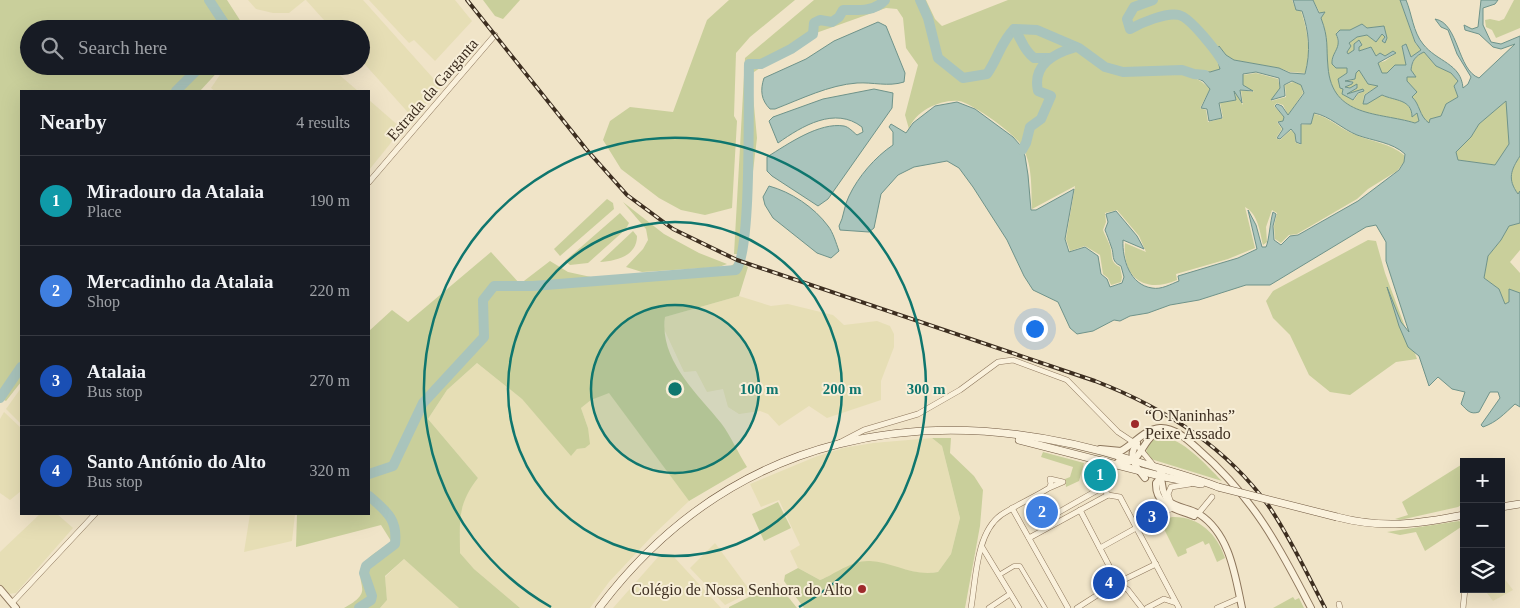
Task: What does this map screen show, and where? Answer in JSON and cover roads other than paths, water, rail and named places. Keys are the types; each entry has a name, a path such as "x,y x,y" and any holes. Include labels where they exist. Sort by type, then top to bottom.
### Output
{"main road":[{"path":"964,430 1011,438 1139,471 1215,486 1353,521 1396,525 1460,516"},
{"path":"599,608 643,556 696,510 754,474 804,454 839,444 891,433 964,430 995,432 1071,444 1133,449 1154,466 1215,486"},
{"path":"1505,506 1520,504"}],"street":[{"name":"Estrada da Garganta","path":"370,181 495,35"},
{"path":"839,444 851,435 918,414 960,390 992,366 1005,360 1013,360 1059,376 1080,393 1133,449 1139,471 1160,498 1200,519 1218,534"},
{"path":"1056,449 1084,453 1122,463 1144,434 1156,428 1169,429 1190,442 1210,459 1244,496 1265,523 1311,608"},
{"path":"1141,451 1153,435 1163,432 1176,437 1210,459"},
{"path":"1071,444 1115,452 1133,449 1141,451 1161,476 1163,493 1173,506 1198,514 1208,521 1218,534 1231,560 1242,608"},
{"path":"1133,449 1141,451"},
{"path":"1124,466 1145,478"},
{"path":"1161,476 1174,474 1201,480"},
{"path":"1160,498 1156,485 1161,476"},
{"path":"971,608 983,538 989,525 1012,508 1063,482 1050,479 1051,484 1049,488"},
{"path":"1173,506 1168,492 1174,486 1215,486"},
{"path":"1052,525 1050,520 1052,516 1103,487 1108,495"},
{"path":"1029,538 1108,495 1121,498 1178,606"},
{"path":"1198,514 1212,497"},
{"path":"1100,548 1173,506"},
{"path":"1012,508 1068,608"},
{"path":"1080,510 1118,583 1126,588 1142,608"},
{"path":"0,589 14,606 94,515"},
{"path":"1449,518 1460,519"},
{"path":"982,546 1019,608"},
{"path":"1077,608 1118,583 1156,564"},
{"path":"999,575 1014,566 1020,566 1045,608"},
{"path":"1147,608 1168,595 1169,590"},
{"path":"1463,608 1465,593"},
{"path":"989,608 1010,594"},
{"path":"1218,608 1240,598"},
{"path":"1161,600 1169,599 1178,606"}],"water":[{"path":"1293,0 1313,0 1319,13 1325,12 1321,18 1326,37 1328,67 1331,84 1338,96 1360,110 1415,123 1419,121 1417,113 1412,117 1409,107 1402,102 1382,95 1367,104 1363,104 1365,95 1378,86 1368,84 1359,70 1356,73 1355,79 1345,81 1353,82 1345,87 1350,88 1357,84 1357,88 1347,94 1363,89 1364,91 1358,93 1353,100 1342,94 1343,89 1340,88 1338,79 1347,73 1347,68 1336,68 1332,64 1333,56 1338,46 1336,34 1340,30 1350,30 1362,24 1367,28 1384,26 1387,38 1385,43 1382,41 1385,37 1382,34 1376,42 1367,35 1357,37 1349,43 1351,46 1347,52 1348,54 1354,50 1354,44 1359,40 1362,45 1359,47 1359,51 1371,47 1376,56 1380,53 1385,56 1393,51 1396,53 1378,63 1382,73 1387,73 1395,65 1406,65 1402,46 1406,44 1411,57 1421,50 1415,42 1400,0 1406,0 1415,28 1423,44 1458,73 1463,88 1468,84 1471,77 1457,54 1448,30 1441,27 1435,19 1443,22 1449,29 1466,66 1479,78 1515,44 1501,49 1493,47 1479,34 1465,30 1464,25 1472,29 1478,27 1481,0 1498,0 1495,4 1483,8 1483,25 1491,42 1501,44 1520,36 1520,156 1514,166 1511,179 1518,194 1520,191 1520,223 1509,226 1488,256 1484,278 1499,289 1505,304 1509,302 1509,289 1520,293 1520,407 1515,404 1488,425 1483,427 1481,425 1500,398 1498,392 1490,392 1479,412 1473,413 1461,404 1465,392 1452,389 1438,377 1429,386 1419,356 1408,347 1399,326 1387,287 1401,322 1409,332 1386,261 1386,242 1376,225 1366,227 1270,285 1246,285 1199,300 1170,305 1148,313 1130,316 1120,321 1114,320 1093,331 1077,334 1070,328 1058,302 1033,290 1024,276 1007,240 973,187 959,168 947,161 914,167 898,175 881,194 874,228 869,232 840,230 839,226 847,200 857,182 874,161 893,145 893,132 889,127 891,124 906,133 913,123 935,106 957,102 975,109 1013,137 1020,145 1025,156 1031,210 1036,210 1074,189 1065,239 1069,252 1085,247 1098,256 1101,274 1107,279 1110,287 1122,283 1124,277 1121,266 1114,260 1105,230 1108,222 1106,214 1116,211 1137,236 1144,249 1123,240 1124,255 1129,270 1138,282 1152,288 1166,286 1179,281 1178,276 1238,258 1257,249 1248,210 1256,225 1262,247 1266,247 1273,212 1276,214 1273,226 1274,240 1281,245 1290,236 1298,235 1358,201 1399,170 1404,162 1405,154 1388,144 1357,135 1314,113 1311,124 1301,124 1301,144 1296,142 1295,134 1291,129 1280,139 1277,138 1283,129 1278,122 1283,121 1284,117 1275,106 1277,104 1282,106 1288,115 1304,93 1301,85 1292,81 1284,85 1285,96 1271,100 1280,88 1279,78 1256,72 1243,74 1243,85 1253,91 1240,90 1242,103 1234,91 1236,100 1219,103 1222,118 1209,121 1207,109 1201,108 1210,89 1203,81 1192,76 1197,71 1210,72 1220,69 1216,53 1219,46 1226,55 1234,60 1279,68 1290,73 1305,74 1309,49 1308,34 1302,11 1296,10","holes":["1424,52 1436,66 1451,73 1458,81 1454,86 1458,97 1446,104 1441,116 1430,119 1429,123 1423,117 1412,97 1417,92 1407,81 1407,77 1416,77 1411,70 1412,64 1414,59","1506,101 1509,144 1495,165 1458,160 1456,152 1471,137 1479,124"]},
{"path":"878,22 886,26 905,73 904,82 892,84 847,84 815,93 775,109 770,109 767,106 762,95 764,78 806,59 834,41"},
{"path":"874,89 893,93 892,108 828,199 818,206 767,171 767,157 804,135 824,127 834,126 844,126 857,135 863,132 862,127 852,121 830,118 797,130 778,143 769,121 773,117 823,99"},
{"path":"769,186 794,196 816,213 830,228 839,251 831,258 817,253 773,218 765,205 763,197"}],"waterway":[{"path":"209,0 222,20"},
{"path":"370,474 393,466 423,403 484,337 483,300 494,286 533,286 736,270 741,257 745,234 747,205 749,64 761,64 791,49 813,34 814,23 820,20 832,22 839,17 843,10 860,10 876,7 885,0"},
{"path":"920,0 928,18 938,58 963,78 987,74 1006,39 1014,29 1037,30 1079,48 1105,67 1123,72 1182,70 1205,75"},
{"path":"1153,0 1134,7 1127,19 1130,29 1167,15 1179,15 1197,29 1224,64"},
{"path":"1014,29 1034,58 1049,58"},
{"path":"1022,150 1030,127 1041,119 1051,96 1038,91 1038,74 1053,56 1076,47"},
{"path":"177,90 192,75"},
{"path":"0,398 20,368"},
{"path":"359,608 371,600 372,596 364,573 366,566 395,544 393,522 385,511 370,497"}],"railway":[{"path":"467,0 586,149 627,195 673,229 737,260 1095,381 1120,391 1168,416 1212,446 1251,484 1268,505 1284,530 1325,608"}],"place":[{"name":"“O Naninhas” Peixe Assado","path":"1135,424"},
{"name":"Miradouro da Atalaia","path":"1100,475"},
{"name":"Mercadinho da Atalaia","path":"1042,512"},
{"name":"Atalaia","path":"1152,517"},
{"name":"Santo António do Alto","path":"1109,583"},
{"name":"Colégio de Nossa Senhora do Alto","path":"862,589"}]}
